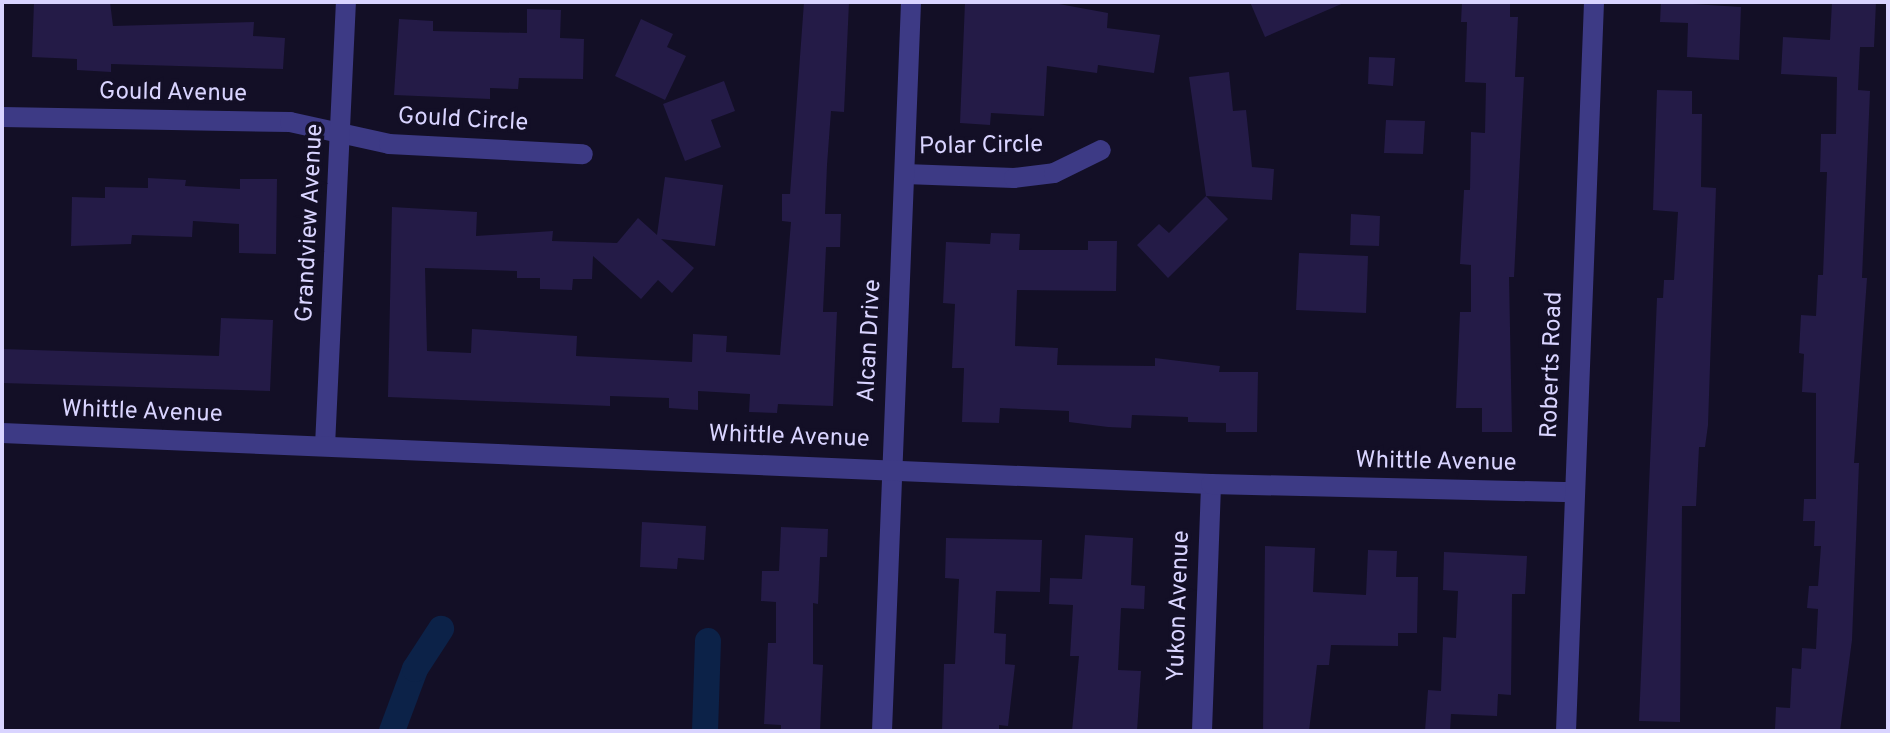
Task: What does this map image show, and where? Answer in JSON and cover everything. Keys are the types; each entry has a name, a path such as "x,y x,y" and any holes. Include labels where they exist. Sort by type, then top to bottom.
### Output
{"street":[{"name":"Grandview Avenue","path":"325,446 346,2"},
{"name":"Alcan Drive","path":"882,731 890,467 911,2"},
{"name":"Roberts Road","path":"1566,731 1594,2"},
{"name":"Gould Avenue","path":"2,117 290,122 341,134"},
{"name":"Gould Circle","path":"341,134 389,144 583,154"},
{"name":"Polar Circle","path":"905,174 1014,178 1054,173 1101,150"},
{"name":"Whittle Avenue","path":"2,433 890,467 1211,484 1574,492"},
{"name":"Yukon Avenue","path":"1202,731 1211,484"}],"building":[{"path":"34,2 110,2 113,26 254,22 253,36 285,38 283,69 111,64 111,72 77,70 77,59 32,57"},
{"path":"804,2 849,2 844,112 831,111 825,214 841,214 840,247 826,247 823,312 837,312 833,406 778,404 777,413 749,412 750,394 698,391 698,410 669,408 669,398 610,396 610,406 388,397 392,207 477,212 476,236 553,231 552,241 617,243 638,218 657,235 665,177 723,185 715,246 661,239 694,268 672,293 658,280 641,299 593,256 592,279 573,279 572,290 540,289 540,278 517,278 517,271 425,268 427,351 471,353 472,329 577,336 576,356 692,362 693,334 727,336 726,352 780,355 791,222 782,221 782,194 790,194"},
{"path":"965,2 1048,2 1108,13 1107,28 1160,35 1154,73 1098,65 1097,73 1047,66 1044,116 991,113 990,125 960,123"},
{"path":"1250,2 1346,2 1265,37"},
{"path":"1462,2 1510,2 1510,17 1518,17 1515,77 1524,77 1514,277 1509,277 1512,432 1482,432 1482,408 1456,408 1460,312 1471,312 1471,265 1460,264 1464,190 1470,190 1471,132 1485,133 1486,83 1465,82 1467,22 1461,22"},
{"path":"1661,2 1741,7 1739,60 1687,57 1688,23 1660,22"},
{"path":"1832,2 1876,2 1874,47 1860,47 1858,90 1870,91 1862,278 1867,278 1854,463 1859,463 1852,640 1840,731 1810,731 1775,729 1776,707 1790,708 1792,668 1801,669 1802,648 1816,649 1818,609 1807,608 1809,586 1818,586 1821,546 1814,546 1815,521 1803,521 1804,499 1816,499 1816,393 1802,392 1804,354 1799,353 1801,315 1816,316 1818,275 1823,275 1827,172 1820,172 1821,134 1836,134 1837,77 1781,74 1783,37 1830,40"},
{"path":"527,9 561,10 560,38 584,39 583,79 519,78 518,89 490,88 490,99 394,95 399,19 433,21 433,31 527,33"},
{"path":"641,19 673,34 667,47 686,56 665,100 615,76"},
{"path":"1369,57 1395,58 1393,86 1368,84"},
{"path":"1229,72 1233,111 1246,110 1252,167 1274,169 1272,200 1206,196 1189,77"},
{"path":"724,81 735,111 711,120 721,147 685,161 663,104"},
{"path":"1657,90 1692,91 1692,114 1702,114 1701,187 1716,188 1708,425 1705,447 1699,447 1696,506 1682,506 1680,722 1639,721 1657,298 1663,298 1664,280 1674,280 1678,212 1653,210"},
{"path":"1386,120 1425,121 1423,154 1384,153"},
{"path":"148,178 186,180 185,186 240,189 240,179 277,179 276,254 239,253 239,224 193,221 192,237 132,235 131,244 71,246 72,197 105,198 105,187 148,188"},
{"path":"1206,196 1228,219 1168,278 1137,245 1159,224 1169,233"},
{"path":"1351,214 1380,216 1379,246 1350,245"},
{"path":"991,233 1020,234 1019,250 1088,250 1088,241 1117,241 1116,291 1017,290 1015,346 1058,348 1057,365 1155,366 1155,358 1220,366 1219,372 1258,372 1257,432 1226,432 1226,423 1188,422 1188,417 1132,415 1131,428 1108,427 1069,422 1069,411 1000,408 999,423 962,422 964,368 952,368 955,304 943,303 946,242 990,244"},
{"path":"1299,253 1368,256 1366,313 1296,310"},
{"path":"221,318 273,320 270,391 2,383 2,349 219,356"},
{"path":"642,522 706,526 704,560 678,558 677,569 640,567"},
{"path":"781,527 828,529 827,557 820,557 818,604 813,603 813,664 823,665 820,731 781,731 781,725 764,724 768,643 776,643 776,602 761,601 762,571 779,571"},
{"path":"1085,535 1133,538 1131,585 1145,586 1144,609 1121,608 1118,670 1141,671 1137,731 1072,731 1079,656 1070,656 1073,605 1049,604 1050,578 1082,579"},
{"path":"946,538 1042,540 1040,592 996,591 994,633 1006,634 1005,664 1015,665 1008,726 999,725 999,731 942,731 944,664 955,664 959,579 945,578"},
{"path":"1265,546 1315,548 1313,592 1366,595 1368,550 1397,551 1396,577 1418,577 1417,633 1398,633 1398,646 1331,645 1329,665 1317,665 1309,731 1263,731"},
{"path":"1444,552 1527,556 1525,594 1512,594 1511,695 1498,694 1497,716 1451,714 1450,731 1425,731 1428,690 1441,691 1443,637 1456,638 1458,591 1443,590"}],"waterway":[{"path":"392,731 415,669 441,629"},
{"path":"705,731 708,641"}]}
